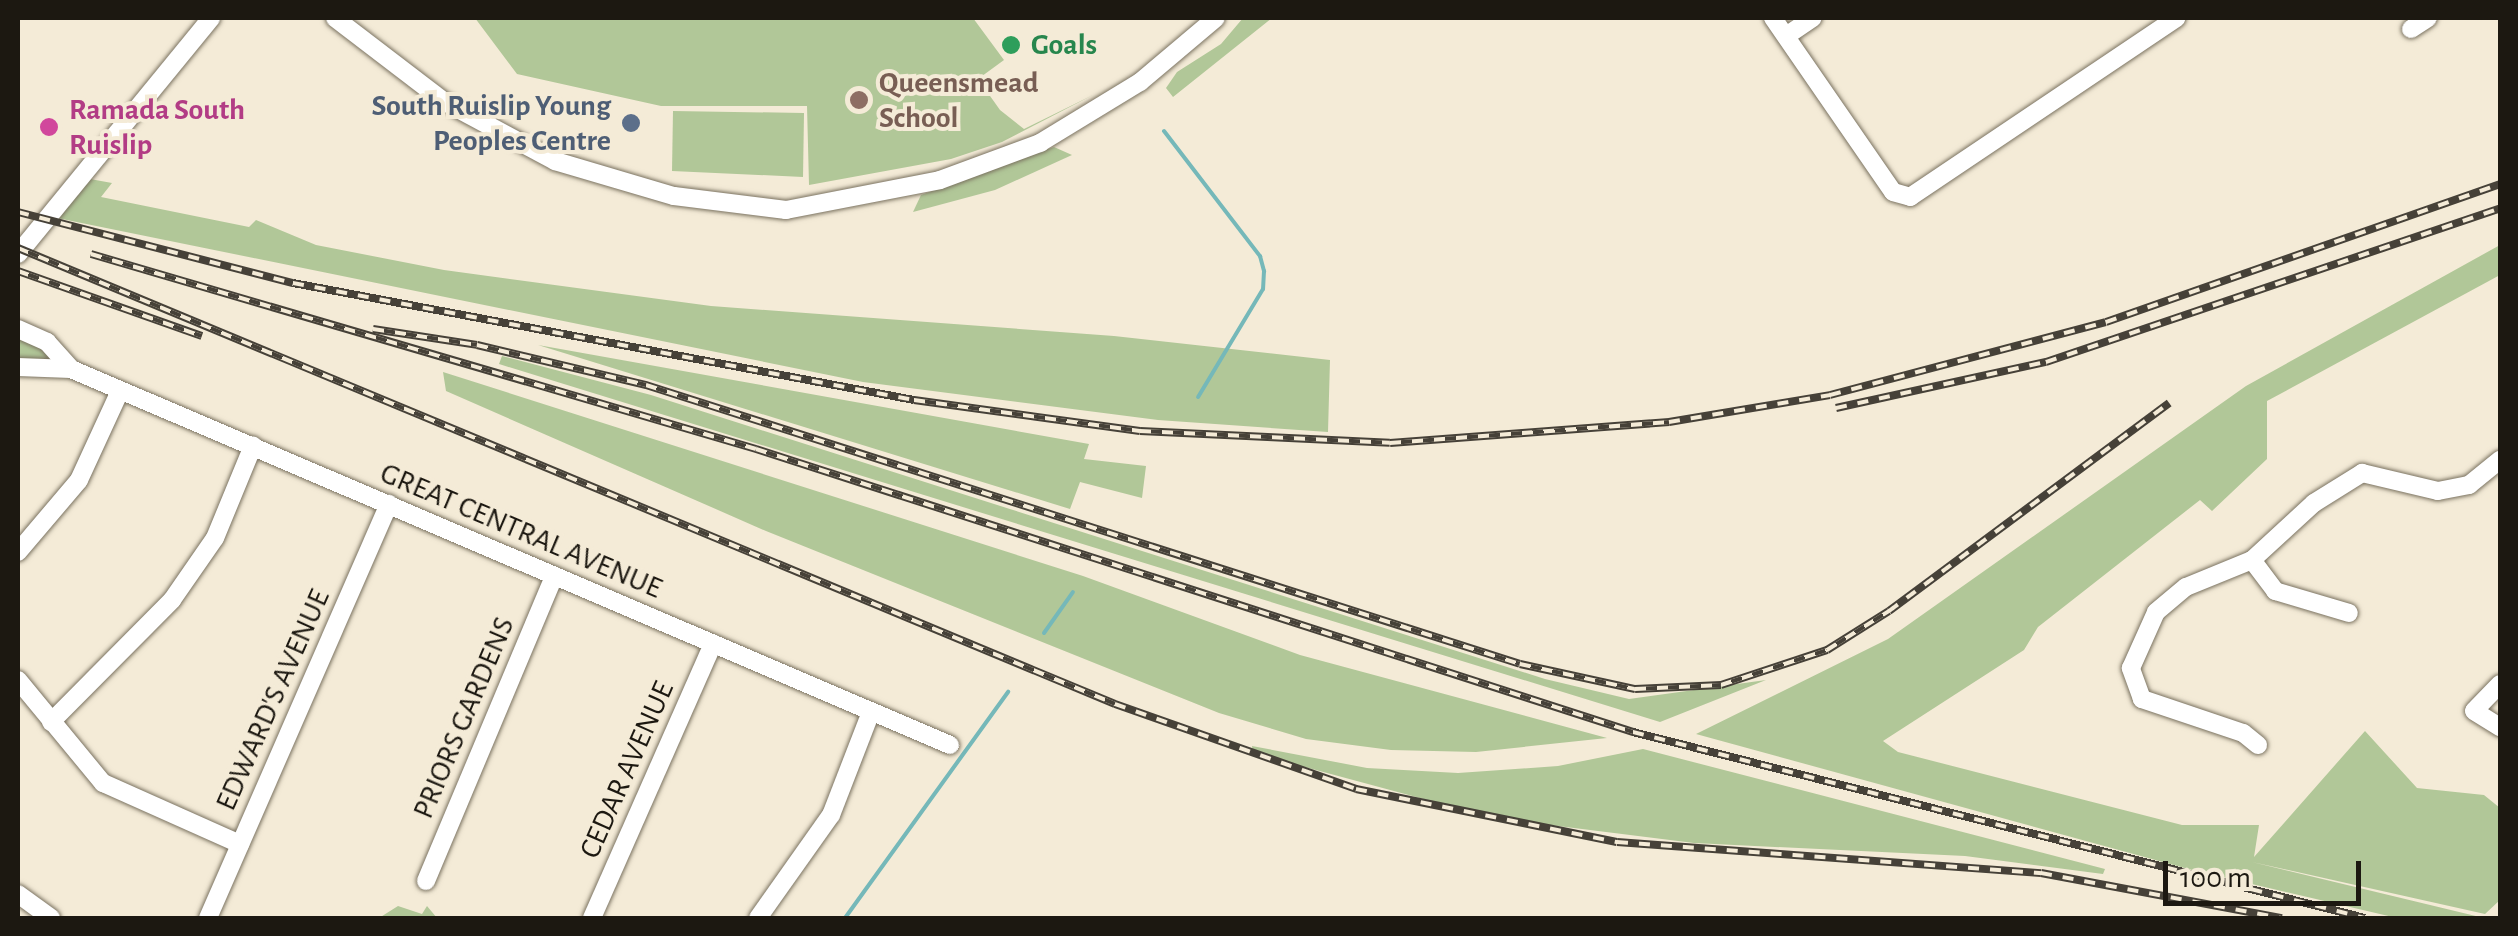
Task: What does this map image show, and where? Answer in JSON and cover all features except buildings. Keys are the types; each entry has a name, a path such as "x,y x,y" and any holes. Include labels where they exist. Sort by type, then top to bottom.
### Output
{"street":[{"path":"335,18 445,102 555,161 674,196 786,210 940,180 1040,143 1140,82 1216,18"},
{"path":"1773,18 1894,192 1910,197 2176,18"},
{"path":"1786,36 1814,18"},
{"path":"2411,29 2428,18"},
{"path":"18,254 212,19"},
{"name":"GREAT CENTRAL AVENUE","path":"18,329 48,342 70,369"},
{"name":"GREAT CENTRAL AVENUE","path":"18,366 70,369 950,745"},
{"path":"18,552 79,480 120,391"},
{"path":"51,722 172,600 215,538 253,446"},
{"path":"2258,745 2243,733 2152,707 2134,688 2131,668 2144,627 2168,598 2252,560 2314,503 2362,474 2438,491 2469,485 2500,460"},
{"name":"EDWARD'S AVENUE","path":"208,918 389,504"},
{"path":"2252,560 2275,591 2350,614"},
{"name":"PRIORS GARDENS","path":"426,881 554,576"},
{"name":"CEDAR AVENUE","path":"592,918 713,644"},
{"path":"18,680 103,784 240,844"},
{"path":"2500,684 2474,711 2500,727"},
{"path":"758,918 831,815 872,712"},
{"path":"18,894 51,918"}],"green space":[{"name":"Queensmead School","path":"475,18 973,18 1004,60 978,79 1000,110 1024,129 1093,95 1002,142 951,159 809,185 807,106 661,106 517,74"},
{"path":"1243,18 1272,18 1173,97 1166,88 1177,72 1221,44"},
{"path":"673,111 804,113 803,177 672,171"},
{"path":"1054,147 1072,155 995,190 913,212 921,195"},
{"path":"90,179 112,183 101,197 249,227 256,220 316,245 444,270 711,306 1114,336 1330,360 1328,432 1158,420 863,382 57,218"},
{"path":"2500,245 2500,275 2267,401 2267,459 2212,511 2200,500 2038,627 2024,650 1883,741 1898,752 2182,825 2259,825 2254,857 2365,731 2417,788 2484,795 2500,808 2500,900 2485,914 2252,862 2484,918 2397,918 2192,870 1696,734 1888,639 2246,386"},
{"path":"18,334 51,352 52,361 18,365"},
{"path":"538,345 1089,444 1084,459 1146,466 1142,498 1080,482 1070,509"},
{"path":"502,356 651,395 1545,679 1629,699 1766,680 1660,722 499,364"},
{"path":"443,372 1083,576 1300,655 1607,738 1476,752 1391,750 1306,739 1219,713 766,531 446,391"},
{"path":"1252,746 1367,768 1458,773 1558,766 1643,749 2105,869 2103,874 1965,856 1694,843 1494,818 1253,753"},
{"path":"398,906 422,914 427,906 437,918 379,918"}],"waterway":[{"path":"1164,131 1260,256 1264,271 1263,289 1198,397"},
{"path":"1044,633 1073,592"},
{"path":"845,918 1008,692"}],"railway":[{"path":"18,212 293,283 914,400 1140,431 1390,443 1669,422 1830,395 2106,322 2500,184"},
{"path":"1836,408 2046,362 2500,208"},
{"path":"18,248 1115,704 1356,789 1617,842 2041,873 2282,918"},
{"path":"91,254 756,449 1633,732 2365,918"},
{"path":"18,271 202,336"},
{"path":"373,329 477,345 646,385 1520,664 1635,689 1721,685 1827,650 1889,611 2169,403"}],"place":[{"name":"Goals","path":"1011,45"},
{"name":"Queensmead School","path":"859,100"},
{"name":"South Ruislip Young Peoples Centre","path":"631,123"},
{"name":"Ramada South Ruislip","path":"49,127"}]}
